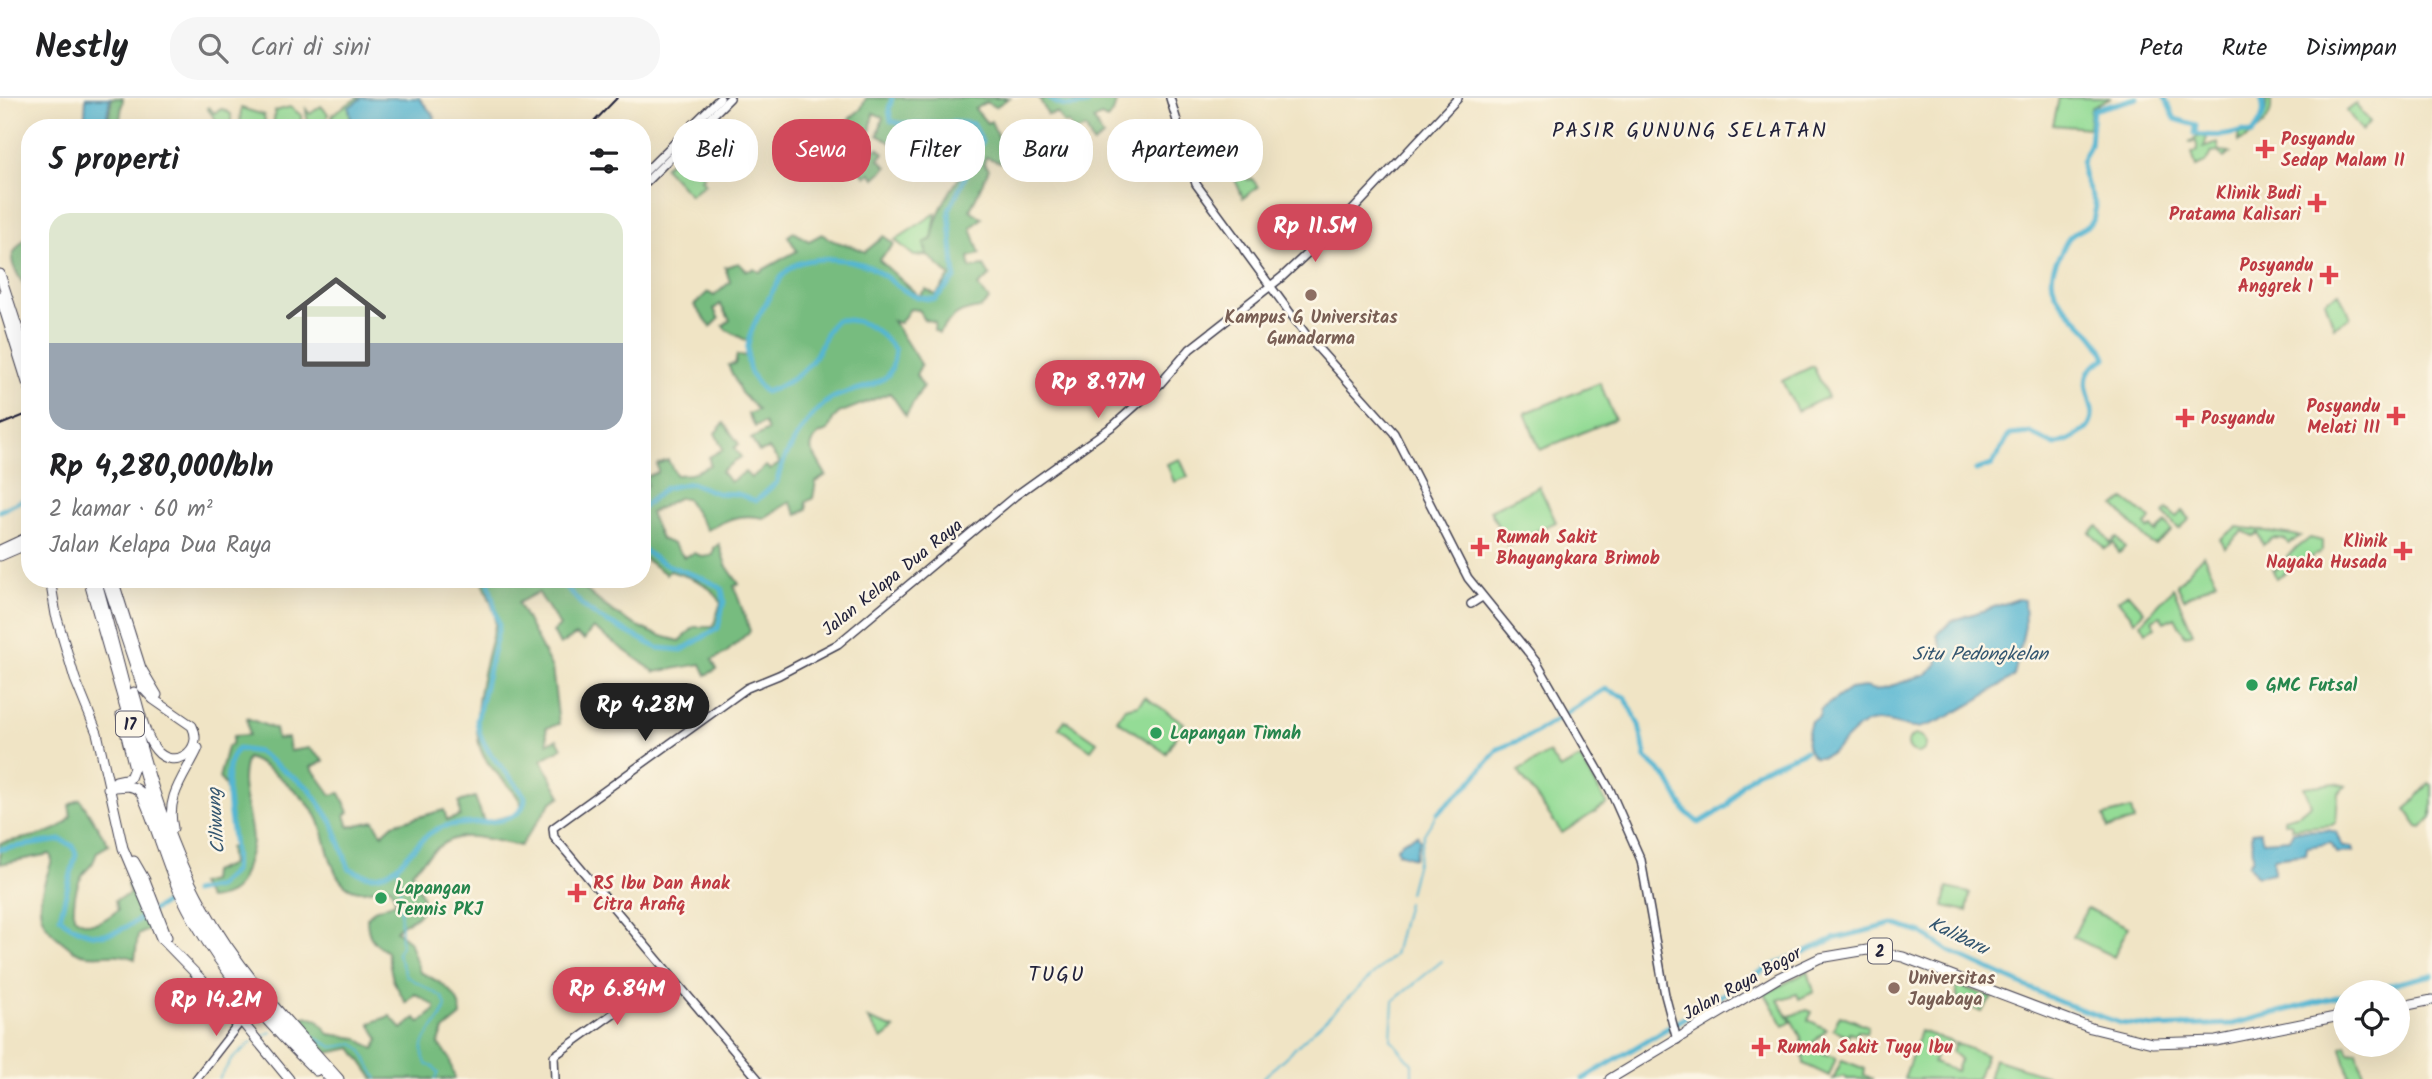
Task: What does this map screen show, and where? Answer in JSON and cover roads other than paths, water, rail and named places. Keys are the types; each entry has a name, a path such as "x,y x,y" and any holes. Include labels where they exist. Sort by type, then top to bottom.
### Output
{"highway":[{"path":"0,274 21,338"},
{"path":"0,296 21,363"},
{"path":"0,548 21,540"},
{"path":"0,556 21,547"},
{"path":"54,588 79,676 103,737 123,848 142,881 163,942 247,1026 292,1079"},
{"path":"90,588 134,766 130,778 110,784"},
{"name":"17","path":"91,588 158,822 197,911 239,963 280,1022 330,1079"},
{"name":"17","path":"99,588 178,867"},
{"path":"109,588 142,687 153,699 189,723 195,731 195,745 185,757 166,758 153,746 112,635"},
{"path":"116,588 147,682 160,698 191,719 200,735 199,745 173,795 171,808 178,867"},
{"path":"110,784 131,786 143,795 231,977 280,1022 325,1079"},
{"name":"Jalan Raya Bogor","path":"1610,1079 1674,1034 1777,983 1822,961 1867,952 1893,958 2116,1036 2168,1044 2216,1041 2333,1019"},
{"path":"2410,1003 2432,998"},
{"name":"Jalan Raya Bogor","path":"1616,1079 1674,1034"},
{"name":"17","path":"296,1041 339,1079"}],"main road":[{"path":"651,166 720,98"},
{"path":"651,177 730,98"},
{"path":"1170,98 1198,188 1293,316"},
{"name":"Jalan Kelapa Dua Raya","path":"663,970 554,837 553,828 742,691 779,676 838,644 1015,496 1114,425 1160,384 1190,349 1271,285 1340,221 1396,167 1458,98"},
{"path":"1244,250 1293,316 1394,433 1468,578 1525,646 1568,713 1616,802 1638,850 1674,1034"},
{"path":"1262,277 1262,292 1275,294"},
{"path":"1471,604 1482,597"},
{"path":"555,1079 554,1056 646,990 663,970 758,1079"},
{"path":"196,1079 247,1026"},
{"path":"202,1079 247,1026"}],"water":[{"path":"86,98 110,98 106,119 85,119"},
{"path":"362,98 419,98 435,117 351,119 349,107"},
{"name":"Situ Pedongkelan","path":"2018,599 2024,600 2025,626 2014,676 1938,722 1915,728 1873,721 1860,727 1830,754 1815,757 1808,750 1811,721 1819,717 1821,709 1850,689 1865,687 1876,690 1927,674 1938,663 1936,654 1942,648 1937,635 1952,621"},
{"path":"2260,831 2263,841 2290,839 2293,831 2336,832 2342,847 2352,847 2353,852 2336,853 2331,843 2307,847 2306,854 2274,858 2274,873 2257,876 2248,864 2253,858 2252,832"},
{"path":"1417,835 1420,840 1414,858 1398,853 1397,848 1403,841"}],"waterway":[{"name":"Ciliwung","path":"651,500 665,488 691,483 717,493 738,494 756,501 777,482 784,460 798,436 824,404 839,395 876,383 890,373 895,350 883,336 862,323 836,320 807,367 788,382 765,392 749,368 749,339 776,285 794,265 811,260 852,262 870,267 916,296 935,299 955,278 949,210 982,142 974,124 912,124 891,121 889,109 892,98"},
{"name":"Ciliwung","path":"1049,98 1057,104 1072,106 1087,104 1091,98"},
{"path":"1976,470 1992,465 2009,435 2030,433 2055,445 2075,437 2087,428 2092,419 2086,381 2089,371 2106,358 2099,344 2058,297 2053,285 2053,271 2069,238 2093,221 2096,206 2083,175 2082,162 2090,145 2093,110 2137,98"},
{"path":"2165,98 2175,119 2196,125 2195,134 2213,136 2242,131 2252,134 2262,117 2261,98"},
{"path":"0,511 21,500"},
{"name":"Ciliwung","path":"567,588 583,606 598,617 658,648 682,650 718,628 724,601 722,589 651,556"},
{"name":"Ciliwung","path":"193,892 217,887 234,871 228,772 231,759 238,749 258,752 309,788 332,822 349,868 365,875 378,876 390,871 430,833 442,827 504,819 515,815 522,808 525,797 490,753 477,720 499,626 490,588"},
{"path":"1470,783 1498,749 1530,736 1605,689 1625,697 1639,725 1646,758 1667,778 1686,812 1699,823 1727,806 1741,785 1756,772 1805,751"},
{"path":"1438,812 1467,786"},
{"path":"1409,893 1424,834 1438,812"},
{"name":"Ciliwung","path":"0,849 61,840 73,846 76,854 60,917 92,934 118,931 181,895"},
{"path":"398,868 401,946 397,952 406,976 442,997 446,1005 423,1047 427,1065 439,1073 435,1079"},
{"path":"1262,1079 1394,955 1407,903"},
{"name":"Kalibaru","path":"1583,1079 1764,970 1833,939 1893,924 1922,933 1949,951 2060,1002 2120,1023 2155,1027 2233,1024 2333,998"},
{"path":"1412,1079 1412,1064 1391,1040 1393,1001 1442,961"},
{"name":"Kalibaru","path":"2410,980 2432,975"},
{"path":"301,1030 333,1047 354,1044 361,1049 377,1079"},
{"path":"261,1037 271,1032"},
{"path":"219,1079 232,1059 253,1041"}],"railway":[{"path":"597,119 617,98"},
{"path":"0,425 21,417"}],"place":[{"name":"Posyandu Sedap Malam II","path":"2265,149"},
{"name":"Klinik Budi Pratama Kalisari","path":"2317,203"},
{"name":"Posyandu Anggrek I","path":"2329,275"},
{"name":"Kampus G Universitas Gunadarma","path":"1311,295"},
{"name":"Posyandu Melati III","path":"2396,416"},
{"name":"Posyandu","path":"2185,418"},
{"name":"Rumah Sakit Bhayangkara Brimob","path":"1480,547"},
{"name":"Klinik Nayaka Husada","path":"2403,551"},
{"name":"GMC Futsal","path":"2252,685"},
{"name":"Lapangan Timah","path":"1156,733"},
{"name":"RS Ibu Dan Anak Citra Arafiq","path":"577,893"},
{"name":"Lapangan Tennis PKJ","path":"381,898"},
{"name":"Universitas Jayabaya","path":"1894,988"},
{"name":"Rumah Sakit Tugu Ibu","path":"1761,1047"}],"district":[{"name":"PASIR GUNUNG SELATAN","path":"1690,130"},
{"name":"TUGU","path":"1057,974"}]}
